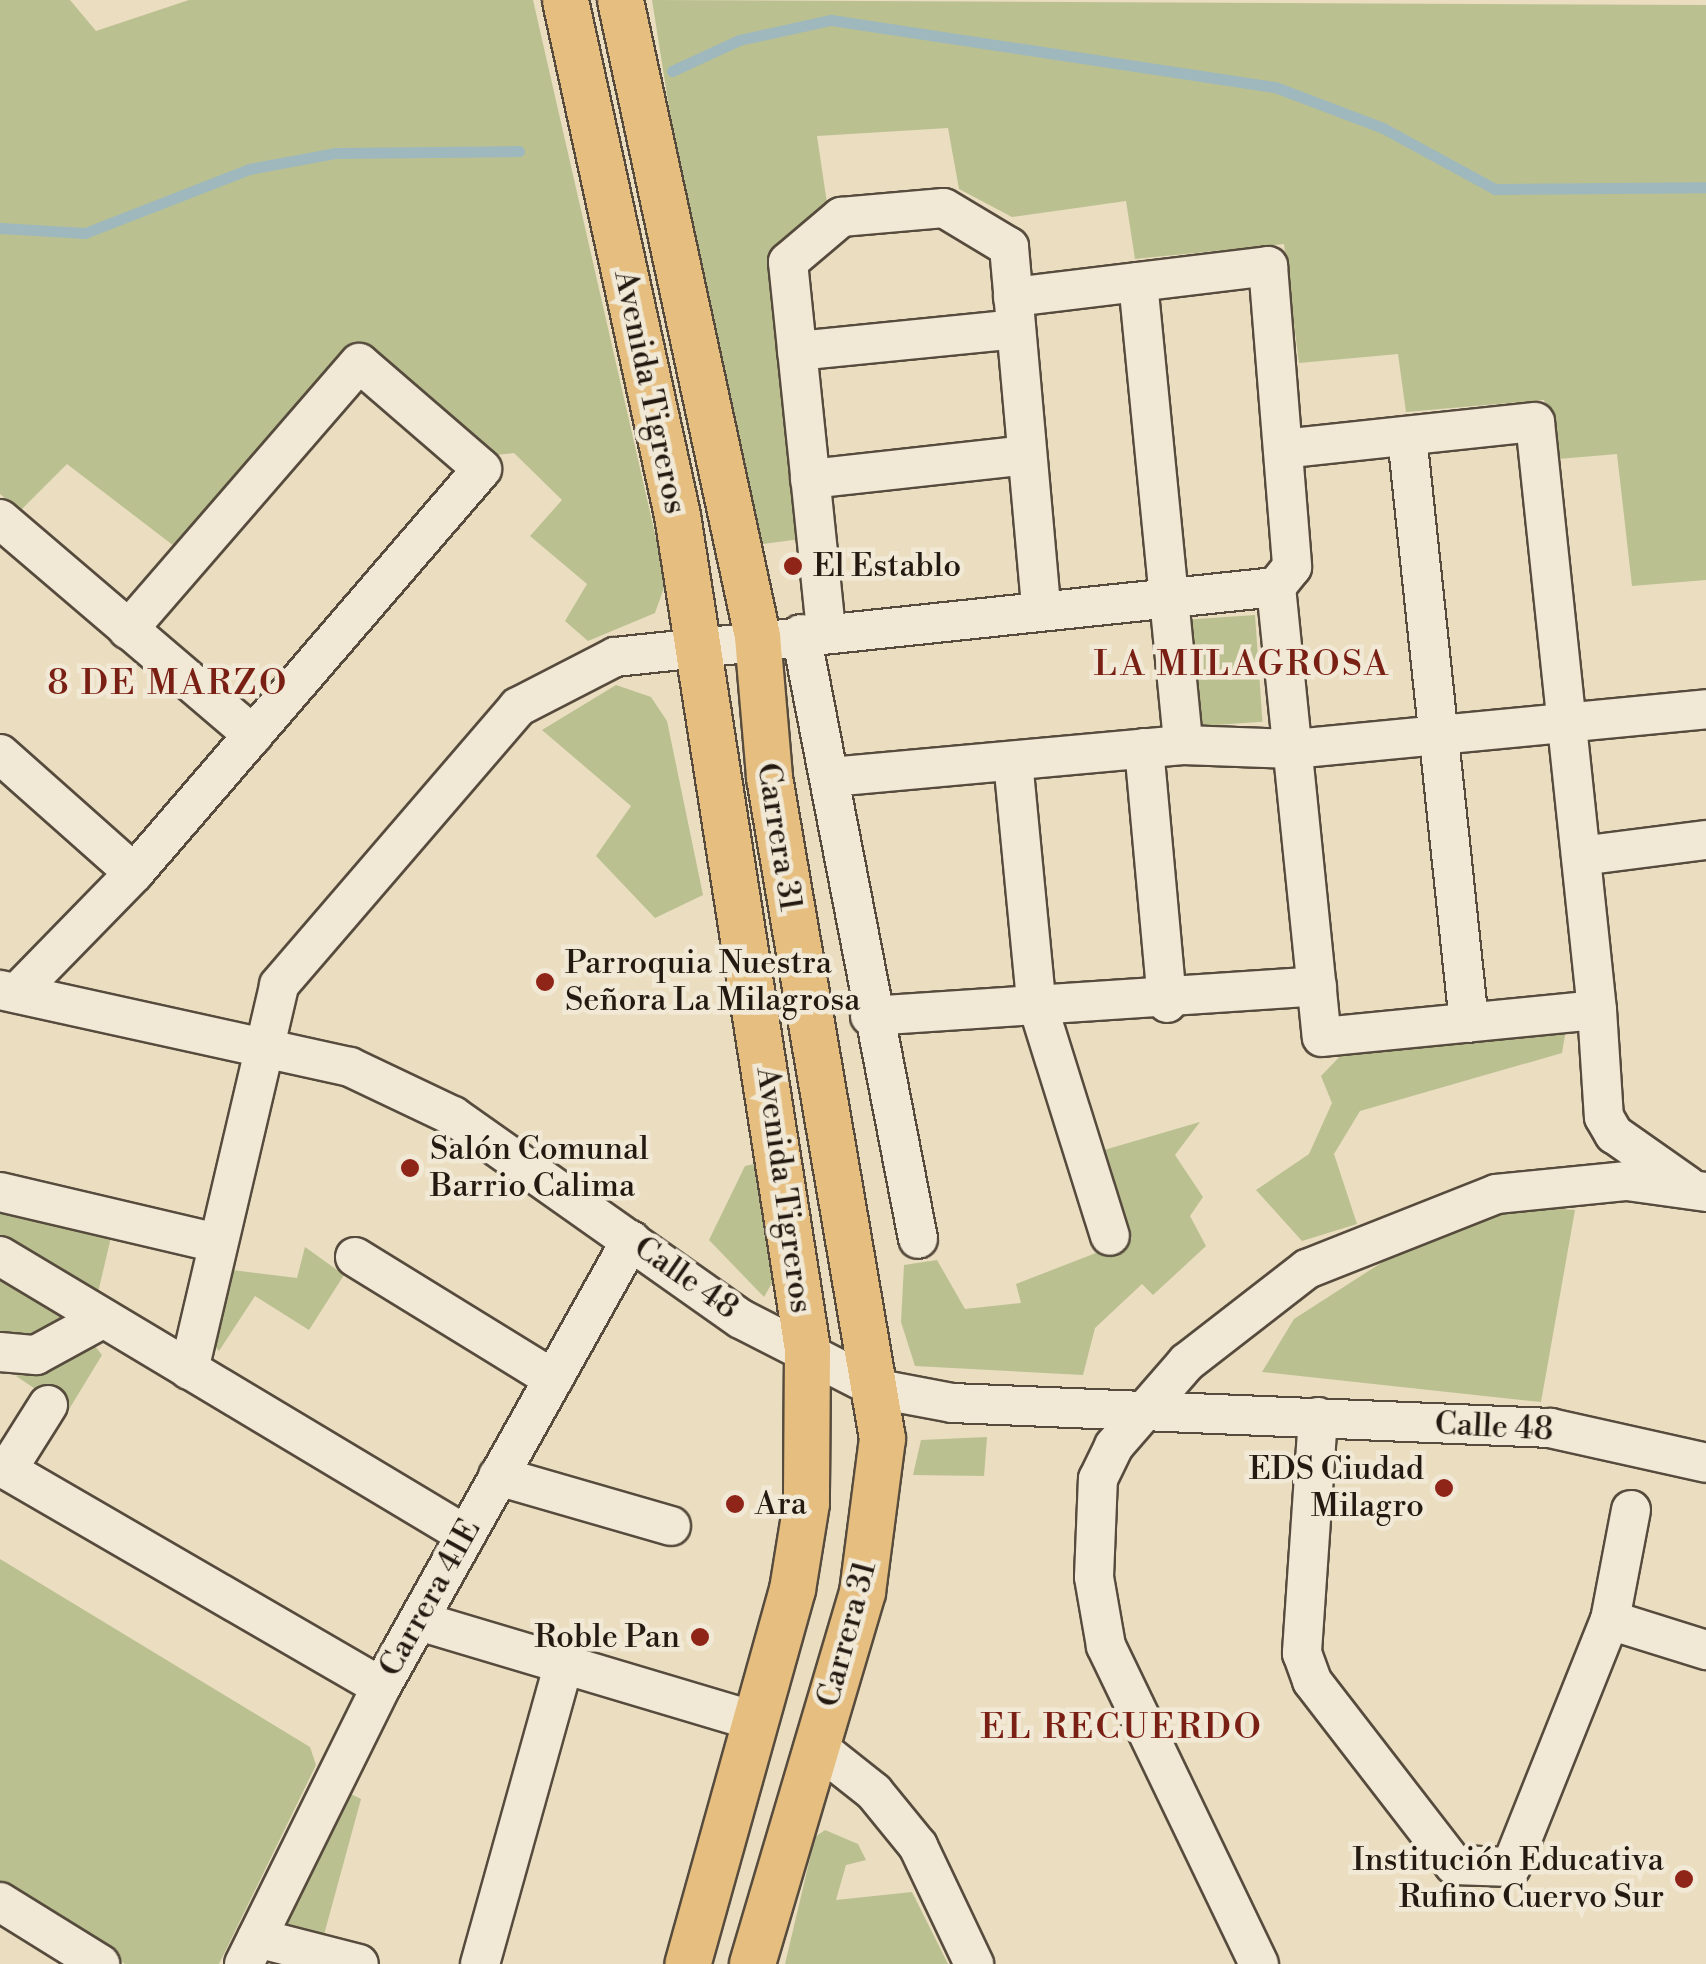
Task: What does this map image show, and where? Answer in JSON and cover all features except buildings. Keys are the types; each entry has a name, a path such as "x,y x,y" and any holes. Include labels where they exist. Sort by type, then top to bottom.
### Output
{"main road":[{"name":"Avenida Tigreros","path":"566,0 700,646 704,724 807,1349 806,1503 754,1721 687,1964"},
{"name":"Carrera 31","path":"620,0 794,633 796,949 878,1389 876,1516 816,1746 752,1964"}],"street":[{"path":"918,1239 870,1016 830,777 794,633 810,478 788,262 841,217 944,208 1009,247 1041,609"},
{"path":"797,350 1014,313 1138,282 1268,266 1292,567 1276,587 1322,1038 1597,1010"},
{"path":"1138,282 1183,745"},
{"path":"9,991 134,873 482,468 360,364 128,630"},
{"path":"1283,449 1535,422 1597,1010 1604,1117 1614,1134 1699,1190"},
{"path":"1407,436 1469,1023"},
{"path":"810,478 1027,455"},
{"path":"0,518 253,736"},
{"path":"189,1370 261,1043 279,984 491,731 575,672 700,646 794,633 1276,587"},
{"path":"830,777 1183,745 1293,750 1706,709"},
{"path":"1144,748 1167,1003"},
{"path":"0,754 134,873"},
{"path":"1013,761 1039,1012 1110,1236"},
{"path":"1581,856 1706,840"},
{"path":"870,1016 1039,1012 1317,986"},
{"name":"Calle 48","path":"9,991 261,1043 350,1067 453,1116 741,1319 807,1349 878,1389 952,1403 1550,1428 1706,1463"},
{"path":"1258,1964 1106,1646 1094,1578 1098,1479 1140,1412 1306,1269 1433,1215 1561,1183 1699,1190"},
{"path":"0,1192 218,1243"},
{"name":"Carrera 41E","path":"251,1951 381,1687 631,1240"},
{"path":"0,1256 466,1535"},
{"path":"355,1256 554,1380"},
{"path":"0,1352 36,1355 102,1319"},
{"path":"48,1405 8,1470 381,1687"},
{"path":"1318,1417 1302,1652 1312,1682 1454,1865 1511,1867 1610,1620 1632,1510"},
{"path":"498,1476 671,1526"},
{"path":"1610,1620 1706,1650"},
{"path":"419,1621 754,1721"},
{"path":"480,1964 564,1662"},
{"path":"816,1746 874,1792 918,1846 974,1964"},
{"path":"0,1902 100,1964"},
{"path":"251,1951 358,1964"}],"green space":[{"path":"0,0 70,0 96,31 189,0 533,0 666,582 655,613 588,641 565,621 587,584 530,536 562,500 514,453 486,456 354,341 174,546 67,464 20,511 0,494"},
{"path":"652,0 1706,5 1706,580 1632,586 1617,454 1558,459 1544,400 1406,412 1398,354 1299,363 1284,244 1135,259 1126,201 1012,217 959,189 948,128 817,136 828,210 782,258 808,538 763,544 693,259"},
{"path":"1255,615 1262,722 1197,726 1189,620"},
{"path":"616,685 651,697 667,721 703,895 655,918 596,856 631,806 542,730"},
{"path":"1567,1023 1562,1053 1360,1111 1334,1154 1357,1224 1302,1241 1256,1190 1309,1154 1332,1103 1321,1076 1346,1050"},
{"path":"1200,1122 1175,1155 1203,1197 1190,1216 1206,1246 1153,1295 1142,1284 1095,1328 1083,1375 915,1366 901,1322 904,1265 937,1260 965,1309 1021,1303 1016,1284 1132,1239 1104,1150"},
{"path":"759,1163 780,1269 764,1297 709,1240 745,1166"},
{"path":"1506,1204 1575,1210 1541,1402 1262,1372 1294,1319 1440,1225"},
{"path":"0,1205 111,1237 96,1301 0,1245"},
{"path":"305,1247 344,1275 309,1330 255,1296 219,1351 209,1340 224,1269 297,1278"},
{"path":"0,1274 73,1322 35,1342 0,1335"},
{"path":"91,1341 102,1355 68,1411 16,1376 70,1359"},
{"path":"987,1437 984,1476 913,1475 921,1440"},
{"path":"0,1559 310,1747 316,1765 219,1964 125,1964 0,1886"},
{"path":"349,1793 361,1799 322,1942 284,1929"},
{"path":"825,1830 858,1844 866,1860 846,1865 836,1900 912,1892 948,1964 785,1964 815,1837"}],"waterway":[{"path":"672,71 739,40 831,20 1275,87 1383,128 1495,189 1706,187"},
{"path":"0,228 85,233 249,169 335,153 519,151"}],"place":[{"name":"El Establo","path":"793,566"},
{"name":"Parroquia Nuestra Señora La Milagrosa","path":"545,982"},
{"name":"Salón Comunal Barrio Calima","path":"410,1168"},
{"name":"EDS Ciudad Milagro","path":"1444,1488"},
{"name":"Ara","path":"735,1504"},
{"name":"Roble Pan","path":"700,1637"},
{"name":"Institución Educativa Rufino Cuervo Sur","path":"1684,1879"}],"district":[{"name":"LA MILAGROSA","path":"1242,665"},
{"name":"8 DE MARZO","path":"168,684"},
{"name":"EL RECUERDO","path":"1122,1728"}]}
